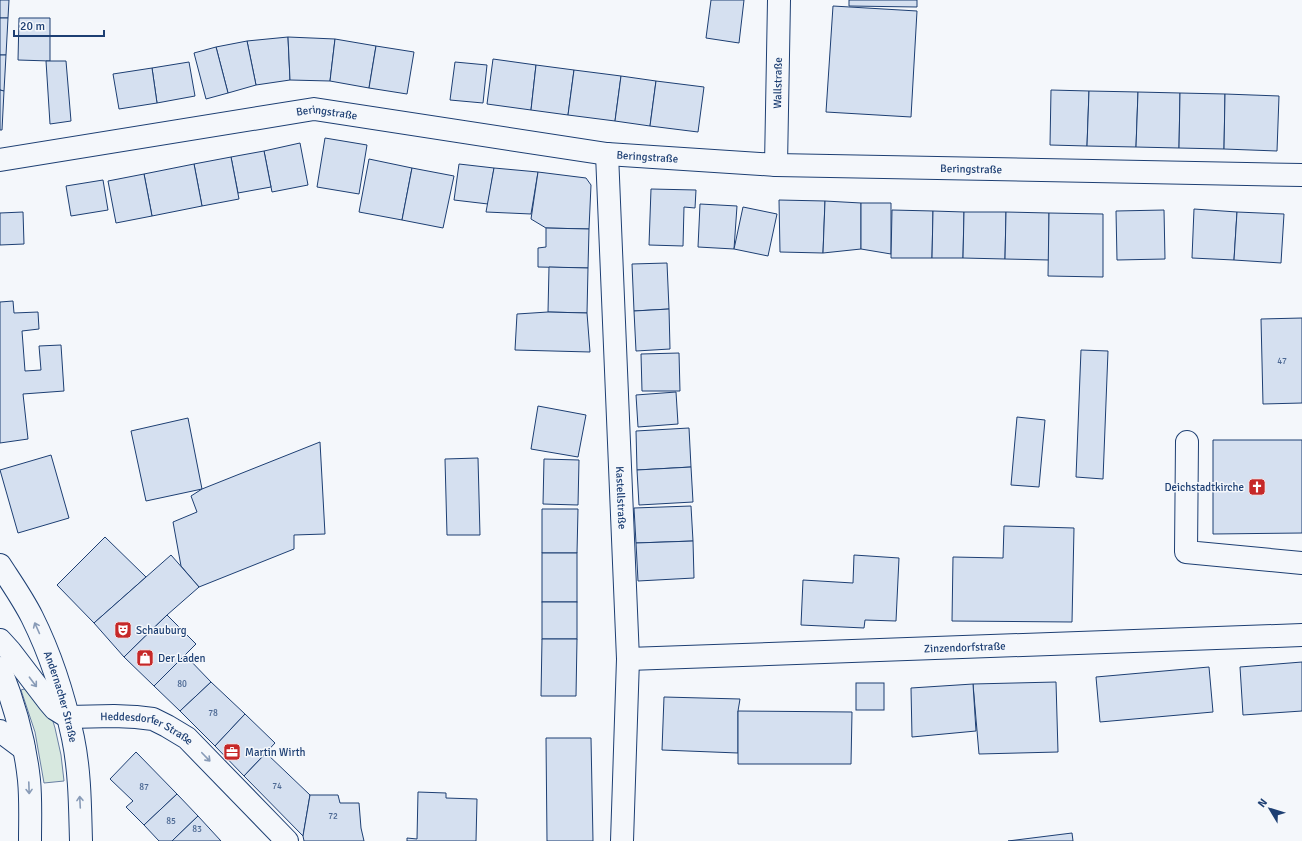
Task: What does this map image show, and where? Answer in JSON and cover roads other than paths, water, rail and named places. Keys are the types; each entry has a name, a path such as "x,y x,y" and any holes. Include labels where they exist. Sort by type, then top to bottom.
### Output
{"street":[{"name":"Wallstraße","path":"776,165 779,0"},
{"name":"Beringstraße","path":"0,160 314,109 607,154 776,165 1302,175"},
{"name":"Kastellstraße","path":"607,154 628,659 622,841"},
{"path":"1187,442 1186,552 1302,562"},
{"name":"Andernacher Straße","path":"0,565 32,616 63,695 73,739 77,769 81,841"},
{"name":"Zinzendorfstraße","path":"628,659 1302,635"},
{"path":"0,640 55,709 68,717"},
{"path":"0,668 8,690 24,749 29,781 30,841"},
{"name":"Heddesdorfer Straße","path":"68,717 136,717 153,719 167,726 187,738 286,841"},
{"path":"0,731 24,749"}],"place":[{"name":"Deichstadtkirche","path":"1257,487"},
{"name":"Schauburg","path":"123,630"},
{"name":"Der Laden","path":"145,658"},
{"name":"Martin Wirth","path":"232,752"}]}
